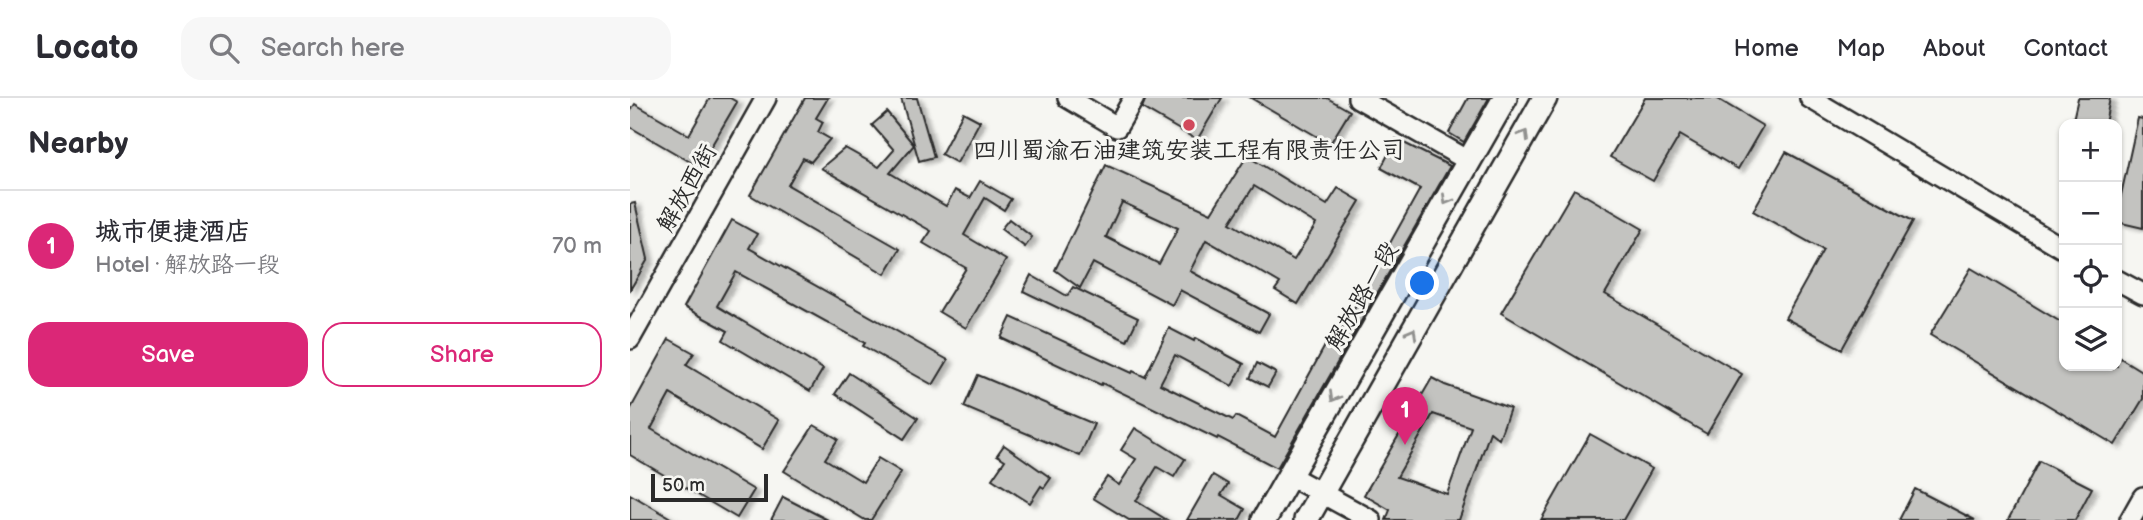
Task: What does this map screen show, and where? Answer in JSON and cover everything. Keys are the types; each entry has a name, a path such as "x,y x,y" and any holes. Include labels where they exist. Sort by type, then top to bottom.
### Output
{"main road":[{"name":"解放路一段","path":"1264,520 1505,98"},
{"path":"1306,520 1545,98"}],"street":[{"name":"解放西街","path":"630,339 766,98"},
{"path":"1068,98 1117,127 1134,98"},
{"path":"1358,98 1469,161"},
{"path":"1810,98 2059,246"},
{"path":"2122,283 2143,294"},
{"path":"1290,476 1371,520"},
{"path":"2130,520 2143,497"}],"building":[{"path":"710,98 730,98 737,102 699,167 630,127 630,112 635,104 689,135"},
{"path":"805,98 828,98 816,118 823,122 818,132 830,139 811,162 803,158 788,185 900,249 885,274 750,195"},
{"path":"901,98 917,98 934,157 919,161"},
{"name":"四川蜀渝石油建筑安装工程有限责任公司","path":"1146,98 1222,98 1197,140 1142,108"},
{"name":"四川蜀渝石油建筑安装工程有限责任公司","path":"1251,98 1327,98 1350,111 1330,144"},
{"path":"1468,98 1489,98 1464,142 1449,133"},
{"path":"1645,98 1716,98 1763,126 1738,169 1680,135 1653,181 1610,157"},
{"path":"2078,98 2110,98 2106,119 2073,119"},
{"path":"887,112 914,145 890,173 946,206 955,190 970,198 980,181 1011,199 1004,210 985,198 964,235 1006,260 966,328 939,312 966,268 923,243 931,231 821,168 845,148 879,167 894,150 872,125"},
{"path":"963,112 980,121 957,163 941,154"},
{"path":"2138,118 2143,119 2143,228 2122,223 2122,190"},
{"path":"1396,139 1450,166 1277,468 1218,437 1217,439 1001,338 1011,317 1145,377 1169,328 1194,341 1195,338 1244,364 1232,386 1175,355 1160,384 1233,420 1236,416 1275,437 1326,344 1329,346 1340,326 1343,328 1420,189 1381,168"},
{"path":"1786,152 1913,221 1842,349 1785,318 1823,250 1753,211"},
{"path":"1247,156 1327,205 1338,188 1360,201 1298,304 1275,290 1280,283 1206,240 1190,271 1269,314 1259,332 1180,290 1172,305 1093,263 1080,288 1055,270 1106,165 1211,213","holes":["1254,186 1316,224 1294,260 1230,223","1122,202 1178,228 1159,264 1106,237"]},
{"path":"1574,189 1643,229 1605,294 1742,374 1707,434 1501,313"},
{"path":"635,203 648,259 630,290 630,204"},
{"path":"1009,219 1032,237 1025,247 1001,229"},
{"path":"732,220 757,234 749,248 948,360 933,385 863,346 865,343 736,272 717,306 823,369 810,391 723,340 728,331 684,307"},
{"path":"1971,268 2059,321 2059,371 2122,371 2122,359 2143,372 2143,399 2115,445 1930,335"},
{"path":"1031,275 1067,296 1073,287 1138,318 1127,341 1023,291"},
{"path":"669,339 694,353 686,365 779,420 762,449 670,394 651,429 754,490 737,518 630,455 630,410"},
{"path":"1257,363 1276,373 1268,387 1250,378"},
{"path":"849,373 918,418 904,439 835,394"},
{"path":"978,375 1094,424 1080,456 964,407"},
{"path":"1432,378 1510,408 1499,439 1490,432 1459,520 1386,520 1390,510 1364,495","holes":["1433,414 1471,427 1447,494 1397,477"]},
{"path":"814,425 838,439 825,459 863,482 878,458 901,472 871,520 865,520 784,471"},
{"path":"1135,428 1185,459 1174,477 1157,467 1136,501 1167,520 1129,520 1093,498 1107,477 1119,485 1136,459 1121,450"},
{"path":"1590,434 1652,469 1623,520 1541,520"},
{"path":"1004,445 1051,478 1044,488 1041,486 1030,503 992,479 1005,460 997,455"},
{"path":"2039,461 2092,488 2075,520 2008,520"},
{"path":"1213,475 1228,484 1221,495 1245,509 1239,520 1187,520"},
{"path":"1915,489 1975,520 1899,520"},
{"path":"630,494 674,520 630,520"},
{"path":"783,497 828,520 771,520"}],"place":[{"name":"四川蜀渝石油建筑安装工程有限责任公司","path":"1189,125"},
{"name":"城市便捷酒店","path":"1405,445"}]}
